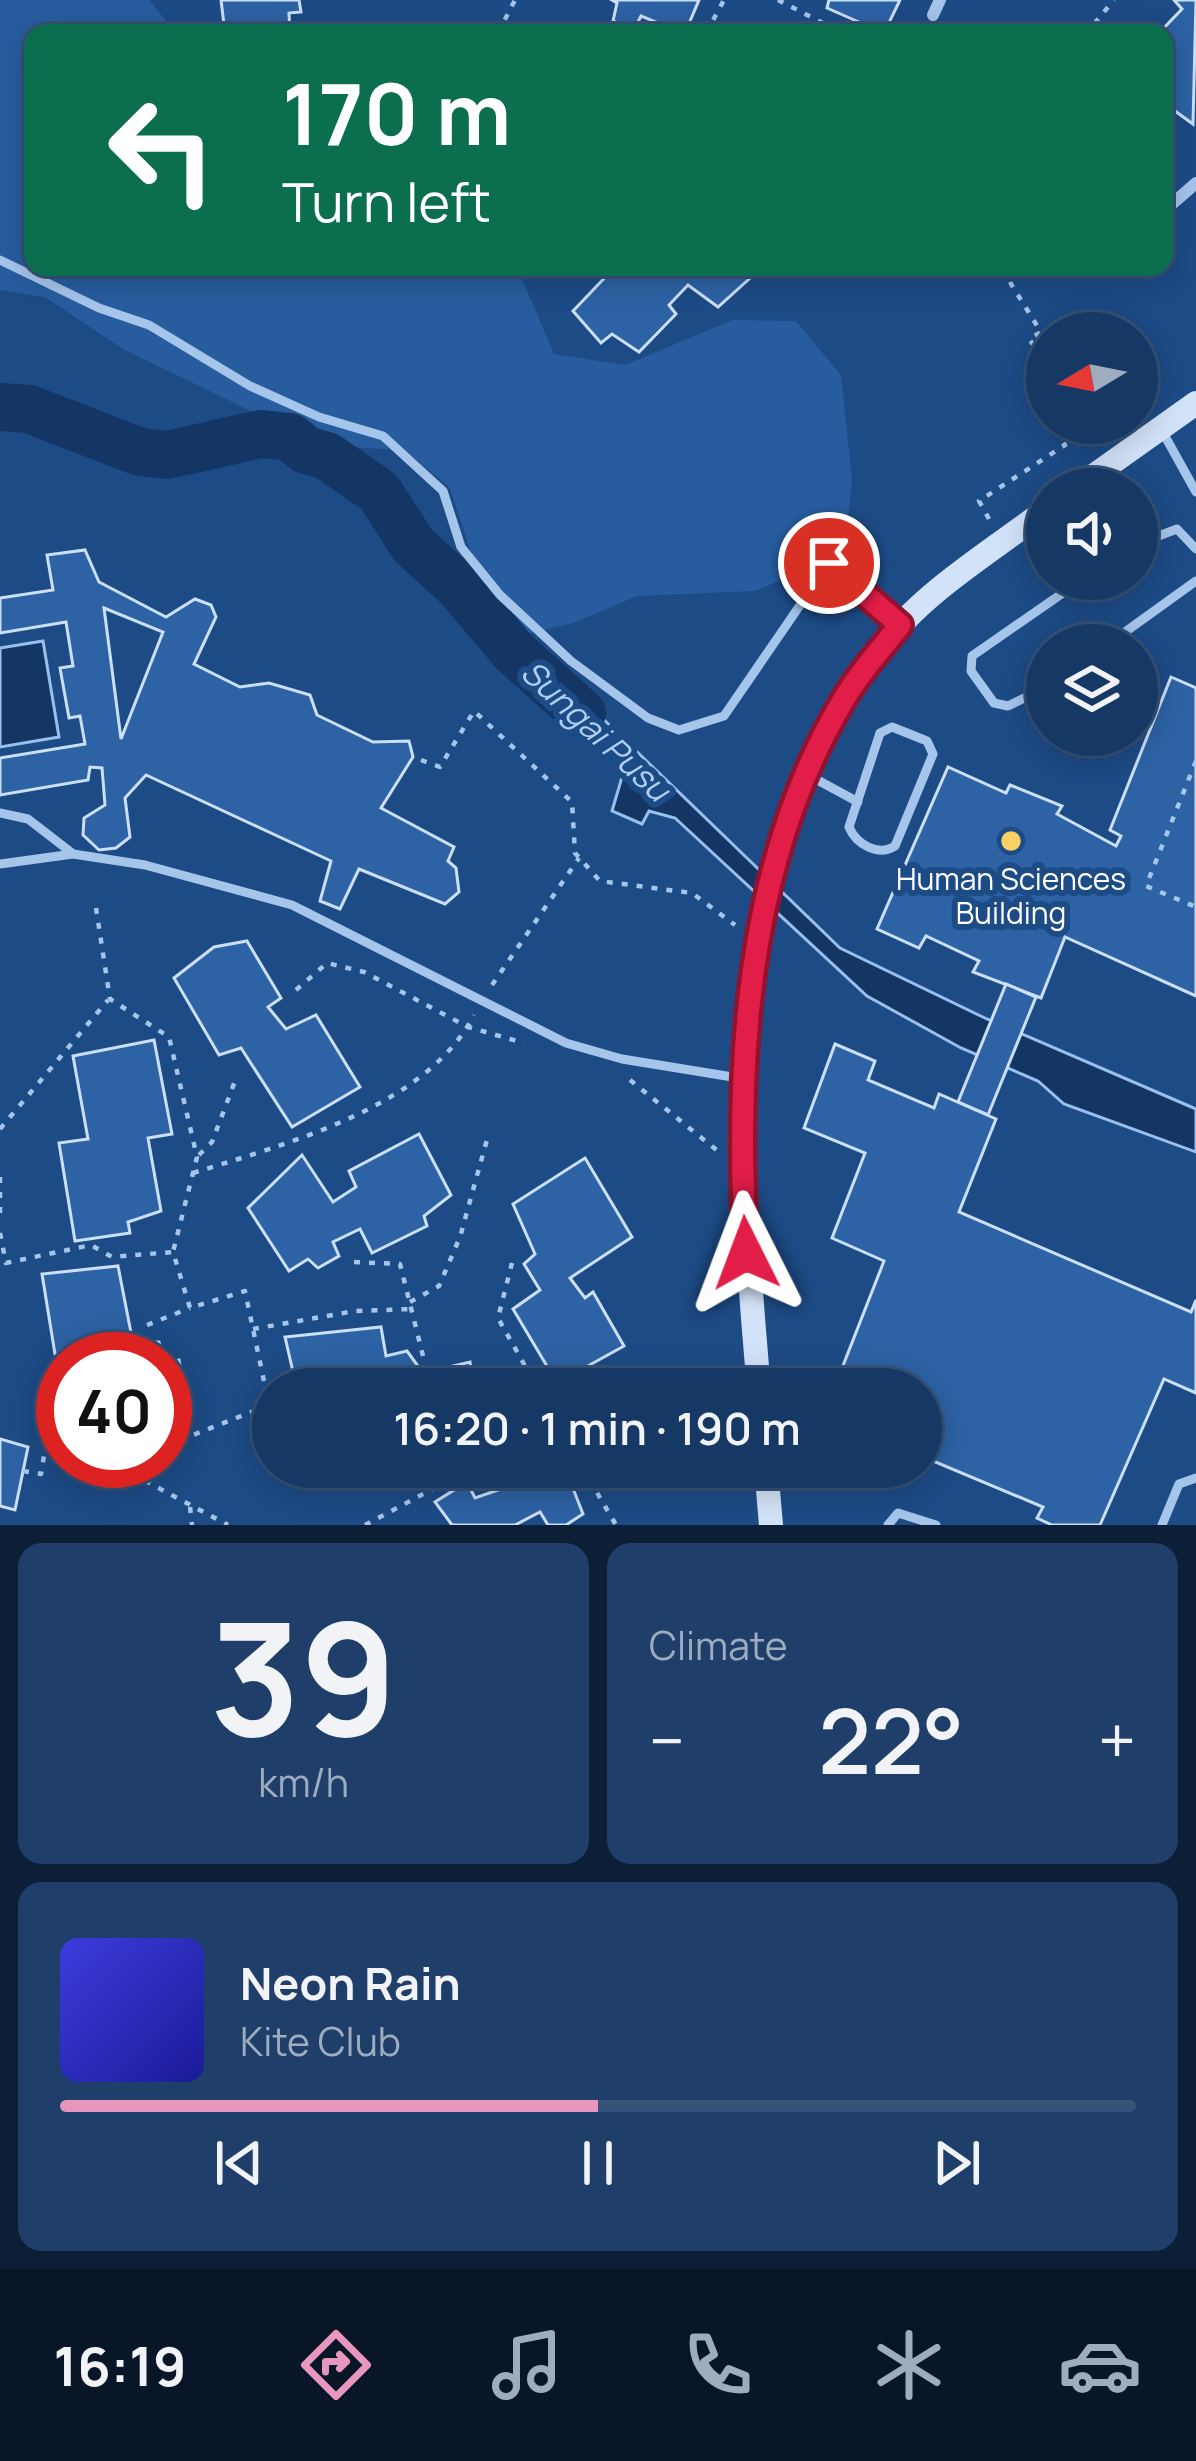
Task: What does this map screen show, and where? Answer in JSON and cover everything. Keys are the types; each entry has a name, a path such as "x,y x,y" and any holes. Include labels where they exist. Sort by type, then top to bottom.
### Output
{"street":[{"path":"933,15 940,0"},
{"path":"1173,203 1196,184"},
{"path":"1104,468 1196,403"},
{"path":"757,1368 742,1171 745,1079 749,1006 764,910 786,825 844,697 900,625 1026,525"},
{"path":"768,1488 771,1525"}],"lane":[{"path":"33,276 99,308 149,325 250,386 319,417 383,436 443,490 461,547 500,595 571,661 648,718 679,730 724,716 829,563 900,625"},
{"path":"1160,428 1196,493"},
{"path":"1158,537 1177,530 1196,549"},
{"path":"1136,624 1196,581"},
{"path":"1026,697 1008,706 994,703 971,671 972,656 1053,600"},
{"path":"885,728 932,746 895,847 883,851 854,838 849,827 858,802 885,728"},
{"path":"807,775 858,802"},
{"path":"0,813 28,819 73,854"},
{"path":"0,864 73,854 146,865 292,904 328,918 480,1004 566,1043 622,1059 745,1079"},
{"path":"1162,1525 1179,1484 1196,1478"},
{"path":"888,1525 898,1513 936,1525"}],"path":[{"path":"778,0 825,24"},
{"path":"1094,24 1114,0"},
{"path":"1010,276 1028,312"},
{"path":"1003,543 979,501 1064,444"},
{"path":"421,760 440,767 474,711 572,802 579,858 600,881 692,893 736,925"},
{"path":"1196,761 1146,886 1196,907"},
{"path":"193,1173 315,1131 406,1089 468,1027 579,858"},
{"path":"96,908 110,999 169,1037 197,1157 173,1252 190,1308"},
{"path":"296,990 326,963 364,972 468,1027 532,1046"},
{"path":"0,1129 110,999"},
{"path":"618,1070 742,1171"},
{"path":"197,1157 212,1142 235,1081"},
{"path":"254,1329 411,1306 439,1286 460,1238 488,1136"},
{"path":"0,1177 0,1215"},
{"path":"0,1233 7,1263 91,1245 112,1257 173,1252"},
{"path":"354,1262 400,1264 424,1356"},
{"path":"512,1263 498,1318 526,1368"},
{"path":"147,1325 245,1291 269,1405 192,1435"},
{"path":"23,1471 36,1473"},
{"path":"159,1488 228,1525"},
{"path":"365,1525 435,1488"},
{"path":"595,1488 616,1525"},
{"path":"189,1504 192,1525"}],"shaded area":[{"path":"0,0 149,0 169,24 24,24 24,276 521,276 554,354 625,365 733,320 796,321 841,375 852,481 844,554 755,591 637,596 573,623 522,635 482,585 450,488 405,450 323,446 123,349 45,297 0,290"}],"water":[{"path":"43,641 59,737 0,747 0,648"},
{"path":"540,658 840,948 987,1019 1196,1109 1196,1152 1064,1104 1038,1081 961,1048 867,996 675,818 649,811 642,824 612,811 625,767 609,750 590,744 587,720 532,678"}],"building":[{"path":"221,0 299,0 301,12 289,13 290,24 224,24"},
{"path":"612,0 699,0 689,24 655,24 641,16 637,24 620,24 613,21 617,3"},
{"path":"829,0 900,0 888,24 863,24 827,8"},
{"path":"1174,0 1196,0 1193,124 1173,110 1173,24 1168,24 1182,9"},
{"path":"606,276 752,276 718,307 688,285 669,305 676,314 639,352 612,334 601,343 573,311"},
{"path":"85,550 99,582 166,617 195,599 211,605 216,617 194,664 240,687 269,683 310,695 317,715 373,742 409,741 413,757 381,808 454,847 448,861 456,868 459,892 445,904 359,869 340,909 320,901 331,861 146,775 125,798 130,837 116,848 99,850 83,835 84,818 105,805 102,768 90,767 88,780 0,795 0,758 85,744 80,716 69,718 60,668 73,666 66,622 0,633 0,598 53,590 47,555","holes":["104,608 163,632 121,739"]},
{"name":"Human Sciences Building","path":"1171,677 1196,688 1196,996 1065,937 1041,998 973,972 979,961 926,936 919,948 877,929 948,767 1006,793 1010,785 1062,806 1057,814 1116,846 1121,836 1110,830 1140,756 1158,756 1158,710"},
{"path":"247,941 281,998 268,1007 286,1029 316,1015 360,1087 292,1127 241,1048 219,1055 174,978 214,947"},
{"path":"1006,984 1036,997 988,1115 958,1102"},
{"path":"154,1040 172,1134 148,1138 161,1211 128,1222 130,1233 75,1241 59,1143 88,1139 73,1056"},
{"path":"835,1044 875,1061 868,1080 934,1108 939,1094 996,1119 959,1212 1191,1312 1196,1300 1196,1393 1164,1379 1100,1525 1052,1525 1037,1518 1043,1507 942,1465 942,1368 842,1368 884,1261 832,1238 865,1153 804,1128"},
{"path":"419,1134 451,1195 424,1216 427,1226 372,1253 360,1229 333,1242 339,1256 318,1268 308,1259 289,1271 248,1208 302,1155 333,1202 356,1187 349,1171"},
{"path":"585,1158 632,1237 570,1278 585,1298 593,1292 624,1346 584,1368 548,1368 513,1309 540,1290 524,1264 535,1254 513,1204"},
{"path":"118,1266 131,1332 51,1332 42,1274"},
{"path":"381,1327 386,1356 407,1351 419,1368 292,1368 285,1337"},
{"path":"0,1439 28,1447 15,1510 0,1506"},
{"path":"457,1488 470,1488 475,1498 504,1488 573,1488 583,1514 566,1525 548,1525 540,1512 515,1525 452,1525 435,1502"}],"waterway":[{"name":"Sungai Pusu","path":"0,407 29,409 140,452 167,455 261,434 290,437 306,450 327,456 379,492 413,545 459,587 514,652 582,713"}],"place":[{"name":"Human Sciences Building","path":"1011,841"}],"route":[{"path":"746,1253 745,1079 749,1006 764,910 786,825 844,697 900,625 829,563"}]}
